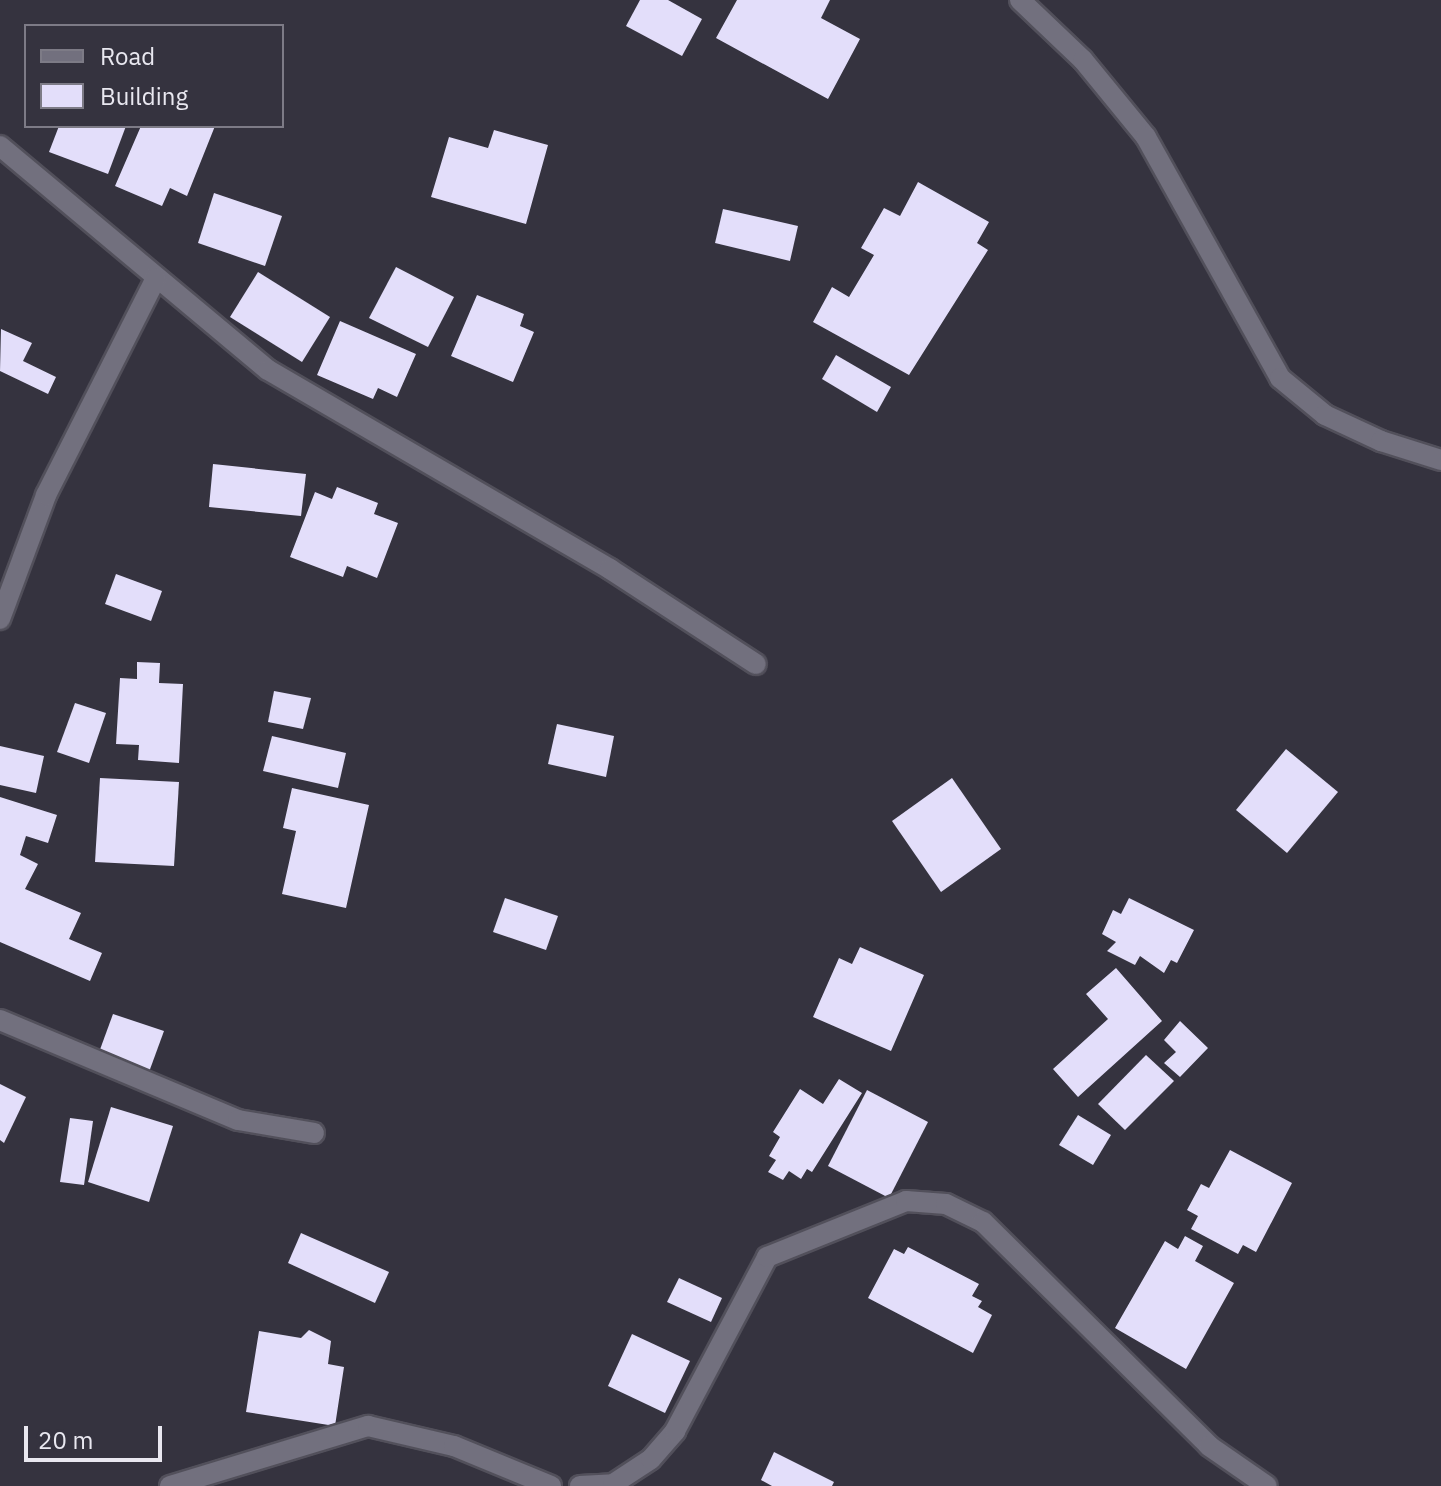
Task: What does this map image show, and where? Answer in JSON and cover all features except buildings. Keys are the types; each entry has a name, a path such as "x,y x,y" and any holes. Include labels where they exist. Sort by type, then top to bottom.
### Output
{"street":[{"path":"1020,0 1083,60 1146,137 1280,378 1325,415 1441,460"},
{"path":"0,146 268,370 610,569 756,664"},
{"path":"0,619 46,495 156,278"},
{"path":"0,1020 238,1120 314,1133"},
{"path":"580,1486 613,1484 651,1459 675,1431 767,1257 906,1201 946,1204 983,1222 1209,1446 1267,1486"},
{"path":"170,1486 368,1426 454,1446 551,1486"}]}
